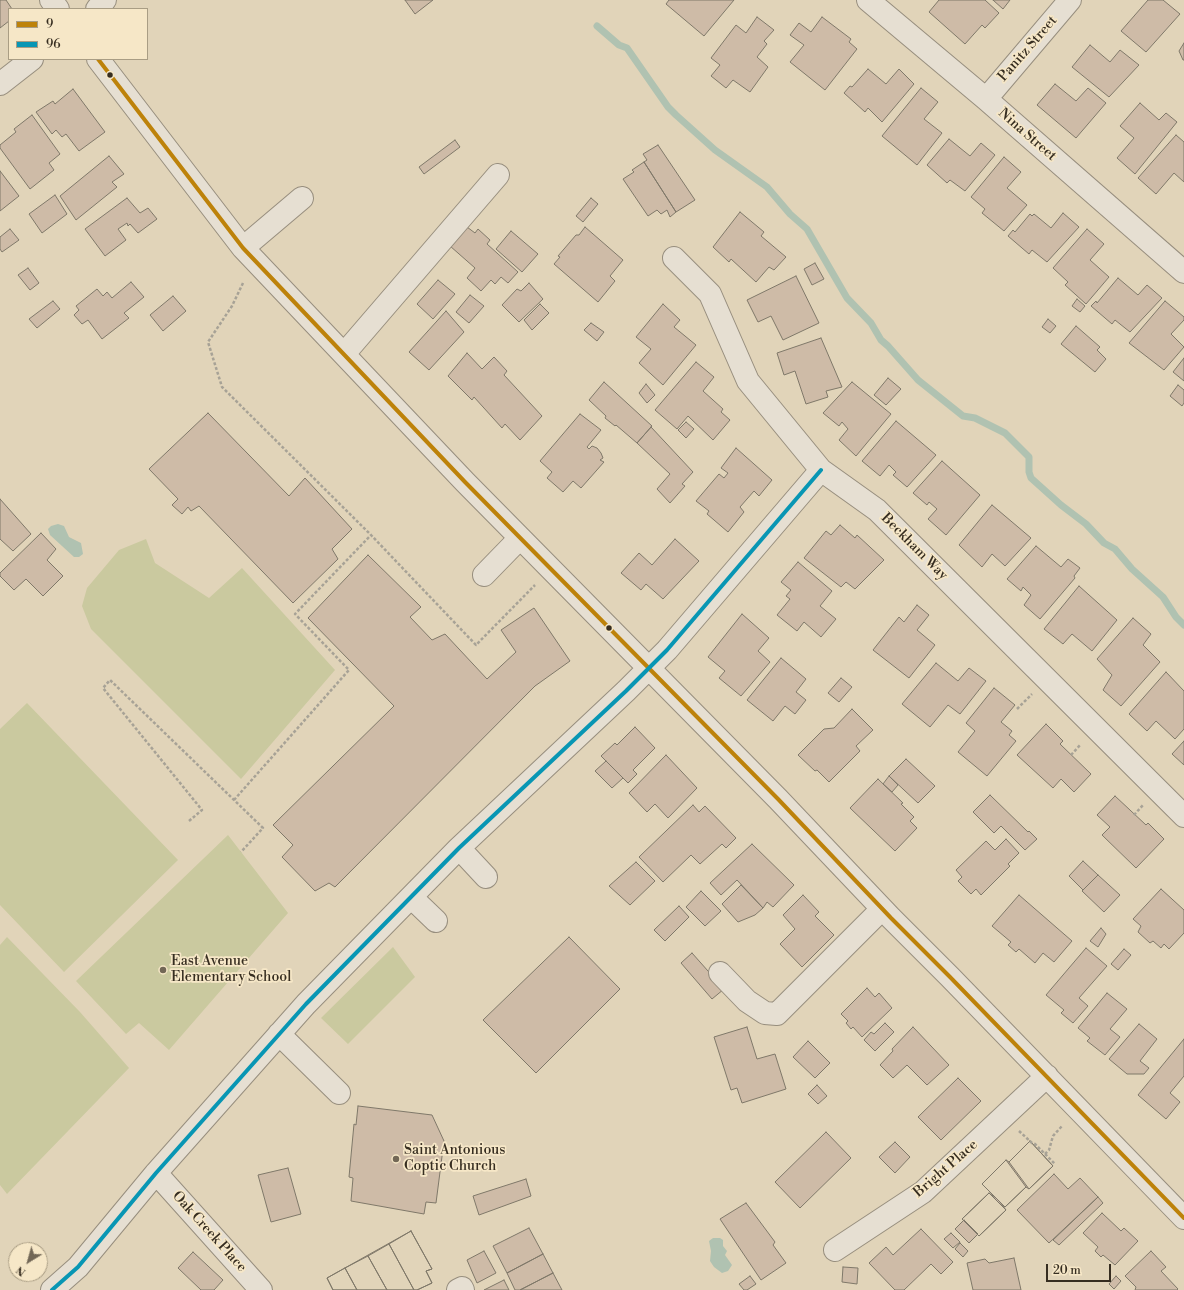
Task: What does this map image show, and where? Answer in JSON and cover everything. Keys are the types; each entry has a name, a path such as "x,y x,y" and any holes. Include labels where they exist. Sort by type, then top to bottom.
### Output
{"street":[{"path":"51,0 57,8"},
{"path":"98,8 105,0"},
{"name":"Nina Street","path":"868,0 986,99 1184,272"},
{"name":"Panitz Street","path":"986,99 1070,0"},
{"path":"0,84 31,60"},
{"path":"99,60 243,248 520,538 778,799 882,909 1047,1076 1184,1218"},
{"path":"344,354 498,175"},
{"path":"243,248 302,198"},
{"name":"Beckham Way","path":"674,258 710,294 748,381 821,470 877,510 1184,816"},
{"path":"52,1290 78,1268 156,1173 306,1004 459,848 649,668 671,645 821,470"},
{"path":"484,575 520,538"},
{"path":"459,848 486,877"},
{"path":"411,896 436,921"},
{"path":"720,973 747,1001 765,1013 777,1014 882,909"},
{"path":"279,1034 339,1092"},
{"name":"Bright Place","path":"835,1250 923,1192 1047,1076"},
{"name":"Oak Creek Place","path":"156,1173 261,1290"},
{"path":"458,1290 462,1288 463,1290"}],"path":[{"path":"243,283 232,306 208,342 222,387 371,535 476,644 535,585"},
{"path":"234,800 349,670 295,614 371,535"},
{"path":"189,821 202,810 103,688 110,680 263,828 241,852"},
{"path":"1045,1154 1049,1150 1053,1136 1062,1126"},
{"path":"1018,1129 1055,1164"}],"green space":[{"path":"146,539 155,563 209,598 242,568 335,670 241,779 91,629 82,606 87,588 119,550"},
{"path":"27,703 178,860 64,972 0,905 0,729"},
{"path":"228,835 288,913 169,1050 139,1023 126,1034 76,981"},
{"path":"7,937 80,1012 129,1068 7,1194 0,1185 0,945"},
{"path":"393,947 415,977 348,1044 321,1018"}],"shaded area":[{"path":"58,524 64,526 69,537 81,543 83,554 79,557 74,557 50,535 48,529 51,526"},
{"path":"713,1238 720,1238 723,1240 723,1246 727,1251 725,1255 732,1265 728,1271 722,1273 714,1267 710,1261 711,1251 709,1241"}],"building":[{"path":"0,0 6,0 11,8 8,8 8,22 0,28"},
{"path":"405,0 433,0 415,14"},
{"path":"669,0 734,0 704,36 666,4"},
{"path":"939,0 985,0 999,13 985,28 982,25 965,44 929,12"},
{"path":"993,0 1010,0 1003,9"},
{"path":"1148,0 1163,0 1180,14 1146,52 1121,31"},
{"path":"757,17 774,30 764,41 767,44 757,57 768,67 750,92 733,80 726,88 711,76 720,65 711,58 736,25 746,33"},
{"path":"822,17 851,39 849,42 857,49 825,90 790,62 804,45 790,35 799,23 811,32"},
{"path":"1184,43 1184,60 1183,60 1179,51"},
{"path":"1090,45 1110,62 1120,50 1139,65 1109,97 1072,67"},
{"path":"868,69 886,84 899,69 914,84 882,122 868,108 865,112 844,93 850,86 852,87"},
{"path":"1055,84 1076,101 1088,88 1106,103 1076,138 1037,105"},
{"path":"921,88 938,102 924,119 942,133 917,165 882,136"},
{"path":"73,89 105,132 79,151 66,134 62,137 56,130 52,134 36,112 53,101 55,104"},
{"path":"1140,103 1159,120 1166,113 1177,122 1135,174 1117,158 1134,138 1120,126"},
{"path":"32,115 60,154 49,163 54,170 30,189 0,148 0,145 16,132 14,129"},
{"path":"1176,135 1184,142 1184,182 1174,173 1156,194 1138,178"},
{"path":"949,139 970,156 981,143 995,155 965,191 950,180 947,183 927,165"},
{"path":"455,140 460,147 424,174 419,167"},
{"path":"658,145 695,200 676,212 644,162 647,160 643,154"},
{"path":"109,156 124,174 112,182 117,187 76,220 60,196"},
{"path":"1004,157 1021,172 1007,188 1027,205 1004,231 982,213 985,209 971,197"},
{"path":"644,162 676,212 670,217 667,210 661,214 657,210 648,216 623,179 634,172 632,170"},
{"path":"0,171 19,196 0,211"},
{"path":"55,195 67,214 42,233 29,214"},
{"path":"127,198 140,213 148,208 157,219 138,233 130,224 128,226 127,223 118,229 126,240 105,256 85,229"},
{"path":"591,198 598,204 583,222 576,216"},
{"path":"740,212 764,232 761,236 786,257 774,270 769,267 756,282 731,259 729,262 713,247"},
{"path":"1063,213 1079,227 1047,262 1032,250 1029,254 1008,236 1013,230 1015,232 1030,214 1032,216 1034,214 1051,228"},
{"path":"467,227 475,233 478,229 490,240 487,244 518,272 508,283 501,277 495,284 491,280 481,291 467,278 475,268 450,246"},
{"path":"585,227 623,260 610,276 615,281 598,302 554,264 560,257 558,256"},
{"path":"10,229 19,240 2,252 0,249 0,237"},
{"path":"1087,229 1104,244 1090,260 1109,277 1086,304 1065,285 1068,282 1053,268"},
{"path":"511,231 538,254 522,272 496,249"},
{"path":"815,263 824,279 812,285 804,269"},
{"path":"28,268 39,283 30,290 18,275"},
{"path":"796,276 819,323 783,340 771,316 758,322 747,300"},
{"path":"1118,278 1138,295 1147,285 1162,298 1130,332 1115,320 1112,324 1091,306 1096,301 1097,303"},
{"path":"438,280 455,294 433,319 417,304"},
{"path":"131,282 144,297 124,313 129,318 102,339 88,320 82,324 74,315 79,310 76,306 97,289 103,296 107,292 112,298"},
{"path":"529,283 543,299 519,322 502,305 517,289 521,291"},
{"path":"470,295 484,306 469,323 456,312"},
{"path":"173,296 186,311 163,331 150,315"},
{"path":"1077,299 1085,306 1080,312 1072,306"},
{"path":"53,301 60,309 37,328 29,319"},
{"path":"1165,301 1184,317 1184,320 1171,334 1184,347 1164,370 1129,343"},
{"path":"540,304 549,313 532,330 524,320"},
{"path":"663,304 680,320 674,327 696,345 663,385 639,363 651,349 636,337"},
{"path":"446,311 464,332 429,370 409,352"},
{"path":"1048,319 1056,326 1050,333 1042,327"},
{"path":"591,323 604,332 597,341 584,330"},
{"path":"1076,326 1100,347 1097,350 1106,359 1095,372 1061,344"},
{"path":"821,338 842,387 826,391 828,397 806,404 795,371 784,375 777,353"},
{"path":"467,353 482,369 494,357 507,371 504,375 542,416 520,440 505,424 502,428 474,397 472,400 448,376"},
{"path":"1184,358 1184,381 1173,372"},
{"path":"696,362 714,377 703,391 723,409 721,412 730,420 713,440 688,416 677,429 655,410"},
{"path":"888,378 901,389 886,405 874,395"},
{"path":"604,382 652,426 637,443 616,425 615,426 605,418 606,416 589,400"},
{"path":"852,382 891,414 856,456 839,440 848,429 842,422 839,426 823,413"},
{"path":"646,384 655,395 647,403 639,393"},
{"path":"1178,385 1184,390 1184,403 1182,406 1170,396"},
{"path":"208,413 289,496 305,478 352,529 332,549 338,559 293,603 199,506 191,511 188,507 182,514 172,505 178,499 149,469"},
{"path":"580,414 601,430 587,447 589,449 592,446 597,448 603,458 600,460 604,462 581,488 573,481 563,492 547,478 552,472 540,461"},
{"path":"896,421 936,455 907,487 893,475 896,472 889,465 880,476 862,461"},
{"path":"686,422 694,429 686,438 678,430"},
{"path":"651,427 693,472 682,484 685,486 670,503 657,489 670,474 637,443"},
{"path":"736,448 772,480 759,496 754,491 740,507 744,512 728,532 707,514 709,511 696,501 719,474 724,478 728,473 721,468"},
{"path":"942,461 980,495 946,535 928,519 937,509 929,502 927,505 913,493"},
{"path":"0,499 31,534 13,551 0,539"},
{"path":"992,505 1031,538 1005,566 992,554 982,567 959,545"},
{"path":"840,525 855,538 857,535 884,560 855,589 846,582 841,587 804,558 826,531 831,535"},
{"path":"41,533 56,549 47,560 63,576 43,596 26,579 14,590 0,576 0,573"},
{"path":"675,539 699,561 663,599 646,584 641,590 621,573 639,553 652,565"},
{"path":"1036,546 1061,567 1068,559 1080,568 1074,576 1075,578 1040,619 1024,605 1031,595 1023,587 1021,591 1007,579"},
{"path":"368,555 421,607 410,617 432,640 445,634 487,679 516,652 501,630 534,608 570,661 535,686 335,887 329,883 315,891 282,857 293,845 273,825 394,706 308,618"},
{"path":"798,562 832,591 820,606 836,619 821,637 804,622 797,631 777,615 790,599 786,596 791,590 781,582"},
{"path":"1079,586 1117,620 1092,651 1072,634 1063,644 1044,629"},
{"path":"917,605 929,615 917,630 935,645 909,678 873,650 899,617 904,622"},
{"path":"742,614 769,638 758,651 770,662 741,696 719,678 725,671 708,657"},
{"path":"1133,618 1151,634 1143,645 1160,662 1121,706 1103,690 1112,675 1097,659"},
{"path":"781,658 806,679 796,692 806,700 795,714 785,706 773,721 747,700"},
{"path":"936,663 958,681 969,668 986,681 960,714 948,705 930,727 902,704"},
{"path":"1166,672 1184,691 1184,729 1175,739 1156,721 1147,731 1129,714"},
{"path":"841,678 852,687 839,702 828,693"},
{"path":"994,688 1015,705 1001,722 1012,731 1009,735 1016,741 987,776 958,752 975,731 966,723"},
{"path":"852,709 873,730 856,746 860,751 829,782 798,755 824,729 834,728"},
{"path":"1046,724 1063,741 1060,744 1091,774 1074,792 1061,779 1053,788 1017,755"},
{"path":"635,727 655,748 633,770 637,774 628,783 601,756 615,743 617,745"},
{"path":"1184,741 1184,765 1172,754"},
{"path":"666,755 697,788 668,818 655,804 647,812 629,793"},
{"path":"906,759 935,786 918,803 889,776"},
{"path":"606,761 623,778 612,788 595,771"},
{"path":"889,776 898,785 892,792 883,784"},
{"path":"878,779 903,803 901,804 914,817 910,821 917,828 895,851 850,808"},
{"path":"990,795 1037,839 1025,850 1001,826 994,833 973,812"},
{"path":"1115,796 1146,825 1148,823 1164,839 1136,868 1102,835 1110,827 1097,815"},
{"path":"693,805 699,812 705,806 736,838 726,848 722,844 700,864 691,855 663,882 639,857"},
{"path":"1006,839 1019,853 1008,864 1010,866 981,895 976,889 971,894 958,881 962,877 956,870 986,841 995,850"},
{"path":"752,844 794,885 773,907 767,902 763,908 737,880 721,895 710,883"},
{"path":"1083,861 1098,875 1083,890 1069,876"},
{"path":"636,862 655,881 630,905 609,886"},
{"path":"1098,875 1120,895 1104,912 1082,891"},
{"path":"741,885 763,908 755,915 738,922 722,904"},
{"path":"1161,889 1184,910 1184,933 1169,949 1164,944 1161,948 1153,941 1150,943 1138,932 1141,926 1133,919"},
{"path":"701,891 721,911 705,926 686,907"},
{"path":"803,895 819,912 815,916 834,935 802,967 780,944 795,929 783,915"},
{"path":"1019,895 1072,941 1054,962 1043,953 1035,963 1019,949 1016,952 1008,945 1011,942 992,926"},
{"path":"679,906 689,917 665,941 654,930"},
{"path":"1101,928 1106,934 1098,947 1090,941"},
{"path":"569,937 620,989 536,1073 483,1020"},
{"path":"1086,948 1107,966 1079,998 1088,1006 1073,1023 1061,1013 1064,1010 1046,995"},
{"path":"1124,949 1131,955 1118,970 1111,964"},
{"path":"692,953 724,989 712,999 681,963"},
{"path":"867,988 875,997 879,993 892,1008 862,1037 853,1027 851,1029 846,1023 848,1021 841,1014"},
{"path":"1107,993 1127,1009 1110,1029 1120,1037 1105,1055 1087,1041 1090,1038 1078,1028"},
{"path":"885,1023 894,1032 875,1051 864,1040 871,1032 874,1034"},
{"path":"1139,1024 1157,1039 1140,1061 1149,1068 1144,1074 1127,1074 1109,1059"},
{"path":"747,1027 757,1059 775,1054 786,1089 742,1103 737,1088 731,1090 714,1037"},
{"path":"913,1027 949,1065 927,1085 907,1065 893,1078 880,1065 893,1051 892,1049"},
{"path":"1184,1039 1184,1076 1170,1093 1180,1102 1166,1119 1138,1095"},
{"path":"808,1041 830,1063 815,1078 793,1057"},
{"path":"958,1078 981,1101 941,1140 918,1117"},
{"path":"817,1085 827,1096 818,1104 808,1094"},
{"name":"Saint Antonious Coptic Church","path":"358,1106 432,1115 444,1141 436,1203 426,1202 424,1214 351,1201 353,1178 349,1177 354,1124 356,1125"},
{"path":"826,1132 851,1158 800,1208 775,1182"},
{"path":"1030,1141 1053,1166 1029,1189 1026,1187 1005,1207 1000,1202 1006,1210 979,1236 962,1219 989,1193 996,1198 982,1184 1006,1160 1009,1162"},
{"path":"1030,1141 1053,1166 1029,1189 1009,1162"},
{"path":"895,1142 910,1157 895,1173 879,1157"},
{"path":"1006,1160 1026,1187 1005,1207 982,1184"},
{"path":"288,1168 301,1214 271,1222 258,1175"},
{"path":"1054,1174 1068,1189 1080,1178 1098,1197 1049,1243 1017,1210"},
{"path":"526,1179 531,1196 479,1215 473,1196"},
{"path":"989,1193 1006,1210 979,1236 962,1219"},
{"path":"1098,1197 1103,1203 1059,1245 1053,1240"},
{"path":"746,1203 775,1242 773,1245 786,1263 761,1280 720,1219"},
{"path":"1102,1213 1121,1231 1124,1228 1138,1241 1115,1265 1103,1255 1101,1257 1095,1251 1098,1247 1083,1233"},
{"path":"964,1220 978,1234 969,1243 955,1229"},
{"path":"529,1228 543,1254 507,1273 493,1246"},
{"path":"921,1229 953,1262 941,1274 931,1264 904,1290 895,1290 869,1263 886,1247 893,1255"},
{"path":"411,1231 432,1269 426,1271 432,1283 417,1290 333,1290 327,1278"},
{"path":"411,1231 432,1269 426,1271 432,1283 417,1290 414,1290 389,1244"},
{"path":"951,1233 960,1242 953,1248 944,1239"},
{"path":"960,1243 968,1251 963,1257 955,1249"},
{"path":"389,1244 414,1290 387,1290 368,1256"},
{"path":"484,1251 496,1273 477,1283 467,1260"},
{"path":"1151,1251 1166,1267 1161,1271 1178,1289 1177,1290 1135,1290 1136,1287 1125,1276"},
{"path":"193,1252 223,1280 214,1290 201,1290 178,1268"},
{"path":"543,1254 553,1273 520,1290 515,1290 507,1273"},
{"path":"368,1256 387,1290 357,1290 345,1268"},
{"path":"1014,1258 1021,1290 973,1290 967,1263 985,1259 989,1263"},
{"path":"843,1267 858,1268 857,1284 842,1282"},
{"path":"345,1268 357,1290 333,1290 327,1278"},
{"path":"553,1273 562,1290 520,1290"},
{"path":"750,1276 756,1284 747,1290 744,1290 739,1284"},
{"path":"1116,1276 1121,1281 1114,1289 1109,1284"},
{"path":"504,1280 509,1290 484,1290"}],"waterway":[{"path":"597,26 619,45 627,48 668,107 676,115 715,150 767,187 790,214 807,229 847,298 871,323 881,340 918,380 963,416 975,418 1005,433 1029,457 1029,472 1031,478 1061,505 1086,524 1104,543 1115,549 1132,569 1163,597 1176,617 1184,625"}],"transit line":[{"name":"9","path":"99,60 243,248 465,482 778,799 891,918 1184,1218"},
{"name":"96","path":"52,1290 78,1267 156,1173 306,1004 459,848 626,691 667,650 821,470"}],"place":[{"name":"East Avenue Elementary School","path":"163,970"},
{"name":"Saint Antonious Coptic Church","path":"396,1159"}]}
